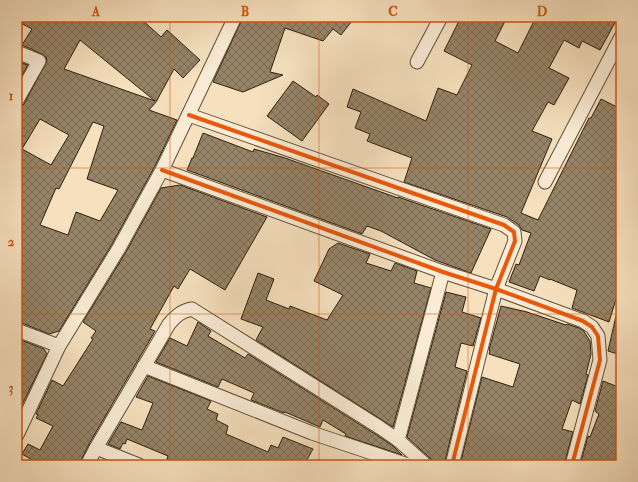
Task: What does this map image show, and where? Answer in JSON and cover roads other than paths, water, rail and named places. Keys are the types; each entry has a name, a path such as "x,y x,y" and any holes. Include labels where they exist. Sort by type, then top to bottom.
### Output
{"street":[{"path":"17,435 59,346 119,248 162,170 235,17"},
{"path":"417,62 441,17"},
{"path":"545,182 621,37"},
{"path":"17,52 39,60 17,100"},
{"path":"189,115 504,225 514,232 515,241 496,289 452,465"},
{"path":"162,170 443,272 496,289 583,321 592,327 598,336 600,360 572,465"},
{"path":"398,440 443,272"},
{"path":"87,465 158,340 177,315 184,310 192,309 398,440 426,465"},
{"path":"17,330 59,346"},
{"path":"144,366 312,433 408,465"},
{"path":"96,448 139,465"}]}
